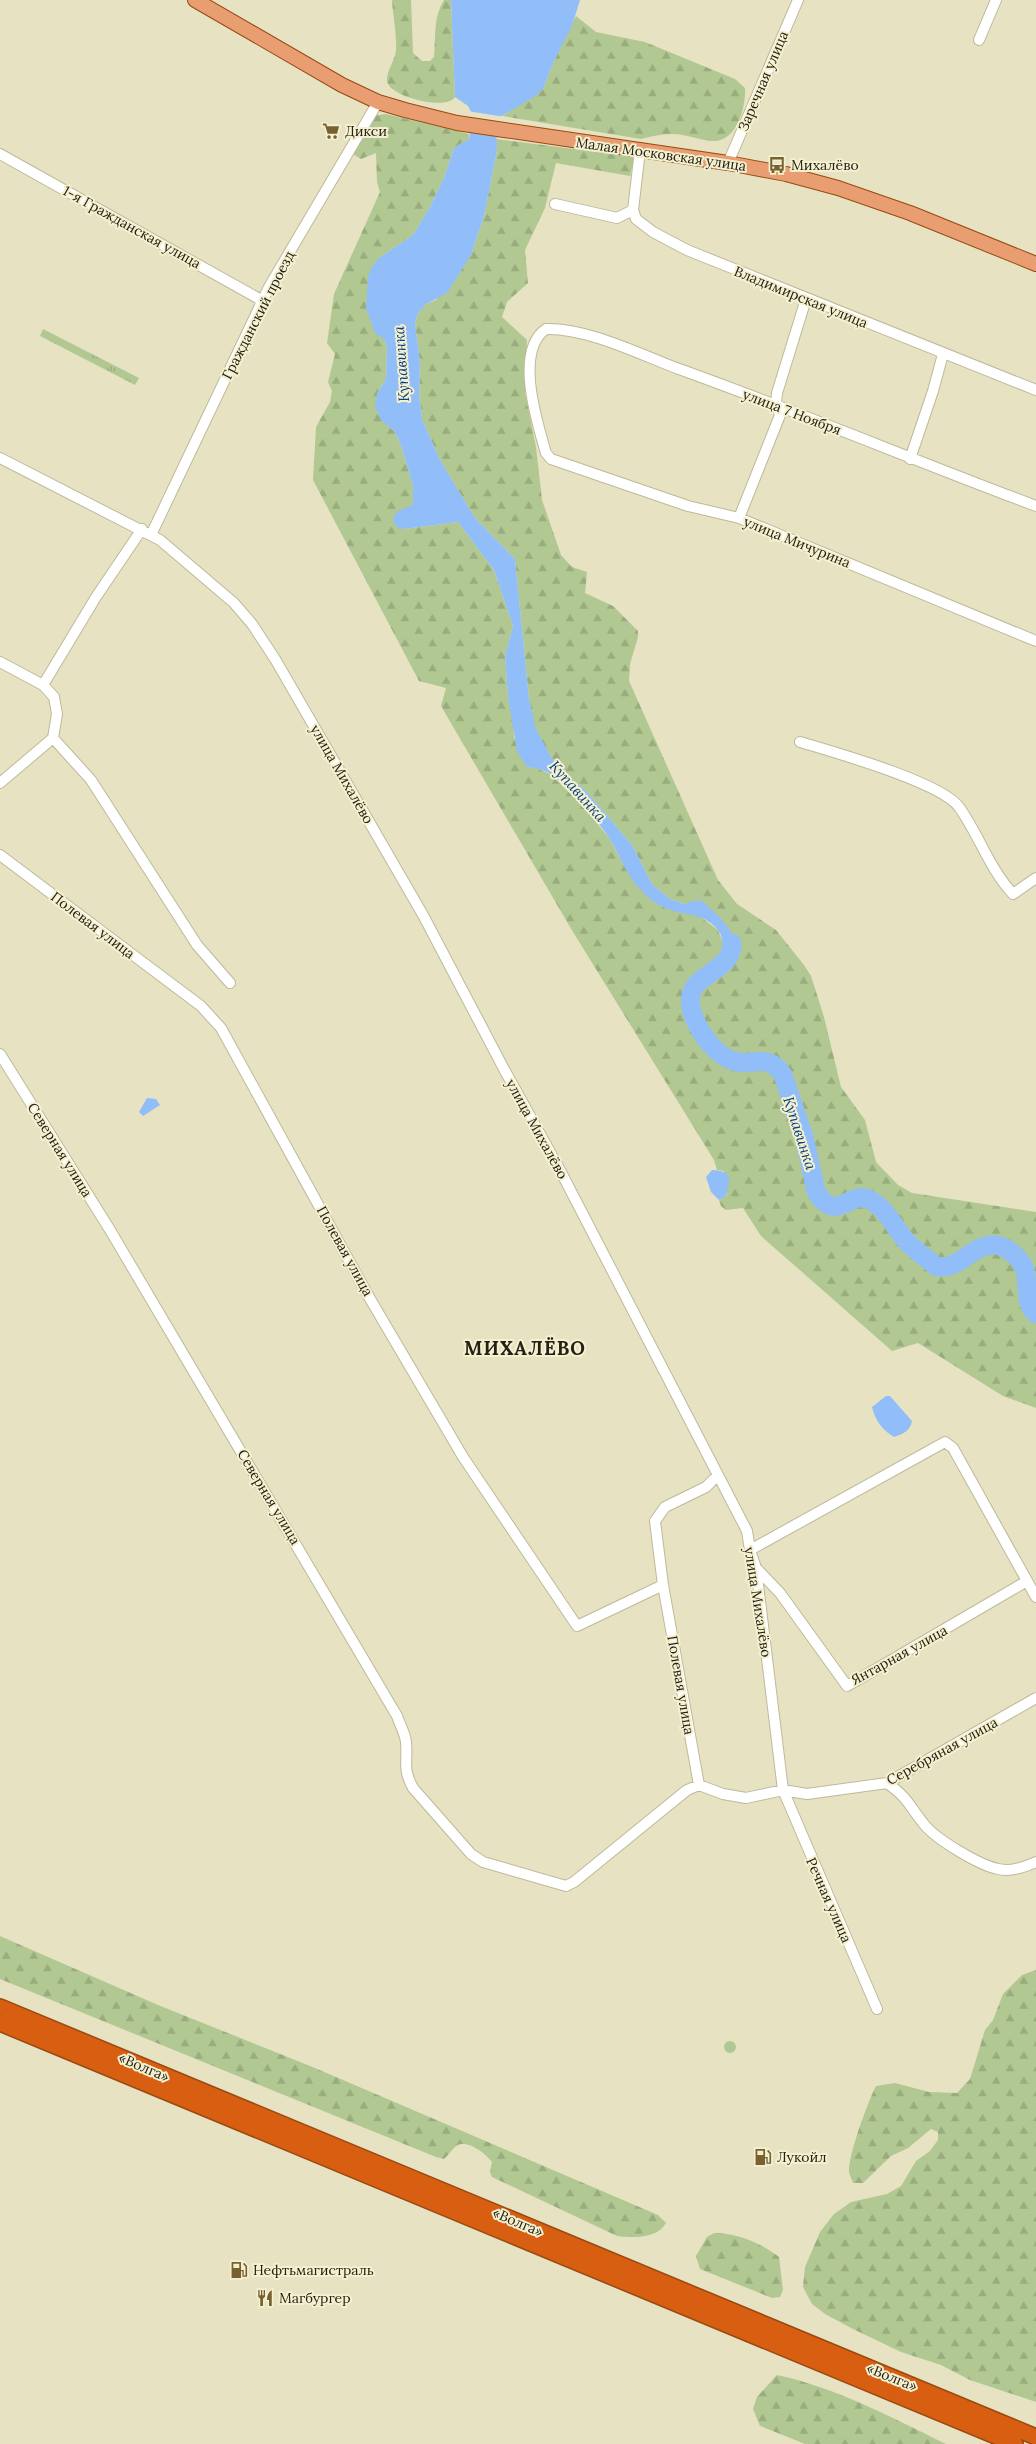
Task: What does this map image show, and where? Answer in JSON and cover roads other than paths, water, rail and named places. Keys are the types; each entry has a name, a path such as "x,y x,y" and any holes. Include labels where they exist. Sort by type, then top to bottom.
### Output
{"highway":[{"name":"«Волга»","path":"0,2007 1036,2436"},
{"name":"«Волга»","path":"0,2023 1015,2444"}],"main road":[{"name":"Малая Московская улица","path":"194,0 342,85 378,102 457,123 728,163 786,174 838,188 910,213 1036,264"}],"street":[{"name":"Заречная улица","path":"728,163 798,0"},
{"path":"980,40 996,0"},
{"name":"Гражданский проезд","path":"151,535 263,301 378,102"},
{"path":"555,204 617,218 633,210 640,150"},
{"name":"1-я Гражданская улица","path":"0,154 263,301"},
{"name":"Владимирская улица","path":"633,210 636,219 653,232 687,250 1036,390"},
{"path":"739,518 780,415 776,404 777,393 806,299"},
{"name":"улица 7 Ноября","path":"551,459 546,453 530,383 530,359 534,341 546,328 562,328 776,404 910,459 1036,506"},
{"path":"910,459 933,391 943,354"},
{"name":"улица Михалёво","path":"0,458 142,530 172,549 245,614 275,659 424,915 505,1071 561,1172 747,1531 750,1550 756,1568 783,1790"},
{"name":"улица Мичурина","path":"551,459 688,506 739,518 1036,641"},
{"path":"43,684 96,597 142,530"},
{"path":"0,662 43,684 54,697 57,714 52,738 0,783"},
{"path":"52,738 91,780 197,945 230,983"},
{"path":"800,742 874,766 945,794 959,807 998,878 1013,894 1036,878"},
{"name":"Полевая улица","path":"0,855 201,1006 221,1028 369,1297 463,1457 577,1626 663,1585"},
{"name":"Северная улица","path":"0,1054 110,1230 397,1716 406,1744 404,1766 406,1776 413,1788 471,1854 483,1862 566,1886 574,1882 687,1790 700,1784"},
{"path":"750,1550 945,1442 953,1448 1036,1597"},
{"name":"Полевая улица","path":"700,1784 663,1585 654,1521 665,1507 706,1487 717,1476"},
{"name":"Янтарная улица","path":"756,1568 780,1593 848,1686 1027,1581"},
{"name":"Серебряная улица","path":"783,1790 807,1794 887,1784 1036,1698"},
{"path":"700,1784 723,1794 746,1798 783,1790"},
{"path":"887,1784 904,1794 923,1824 942,1839 980,1863 1000,1869 1020,1868 1036,1862"},
{"name":"Речная улица","path":"783,1790 877,2009"}],"water":[{"path":"451,0 580,0 572,26 554,61 543,89 534,97 498,118 496,122 497,150 484,216 471,255 447,293 425,305 418,313 415,323 420,363 419,394 422,419 440,460 475,518 515,559 529,699 536,729 551,757 567,775 586,791 632,845 652,884 670,899 684,904 698,900 703,902 724,922 730,930 737,947 733,965 727,967 722,966 722,938 717,929 706,920 672,911 647,896 630,876 606,834 582,804 564,785 549,773 527,767 517,751 508,697 505,656 513,626 494,570 458,522 404,529 397,527 393,522 397,512 413,505 413,486 400,442 394,431 381,420 375,406 377,394 386,379 387,347 384,339 375,333 366,308 368,278 371,268 379,258 413,235 430,207 445,175 454,148 469,139 473,116 468,106 455,97"},
{"path":"147,1098 156,1099 160,1105 143,1116 139,1112"},
{"path":"712,1170 724,1172 729,1180 726,1196 719,1200 711,1192 706,1177"},
{"path":"886,1396 890,1396 912,1421 906,1432 894,1437 880,1424 872,1407"}],"waterway":[{"name":"Купавинка","path":"732,943 730,955 696,985 691,994 691,1007 697,1024 711,1045 726,1058 745,1063 771,1063 783,1075 804,1137 816,1191 823,1200 829,1205 835,1206 859,1198 872,1201 878,1205 907,1242 937,1267 957,1263 984,1246 996,1245 1007,1249 1024,1268 1030,1306 1036,1314"}],"place":[{"name":"Дикси","path":"331,131"},
{"name":"Михалёво","path":"777,165"},
{"name":"Лукойл","path":"763,2157"},
{"name":"Нефтьмагистраль","path":"239,2270"},
{"name":"Магбургер","path":"265,2298"}],"district":[{"name":"МИХАЛЁВО","path":"525,1348"}]}
